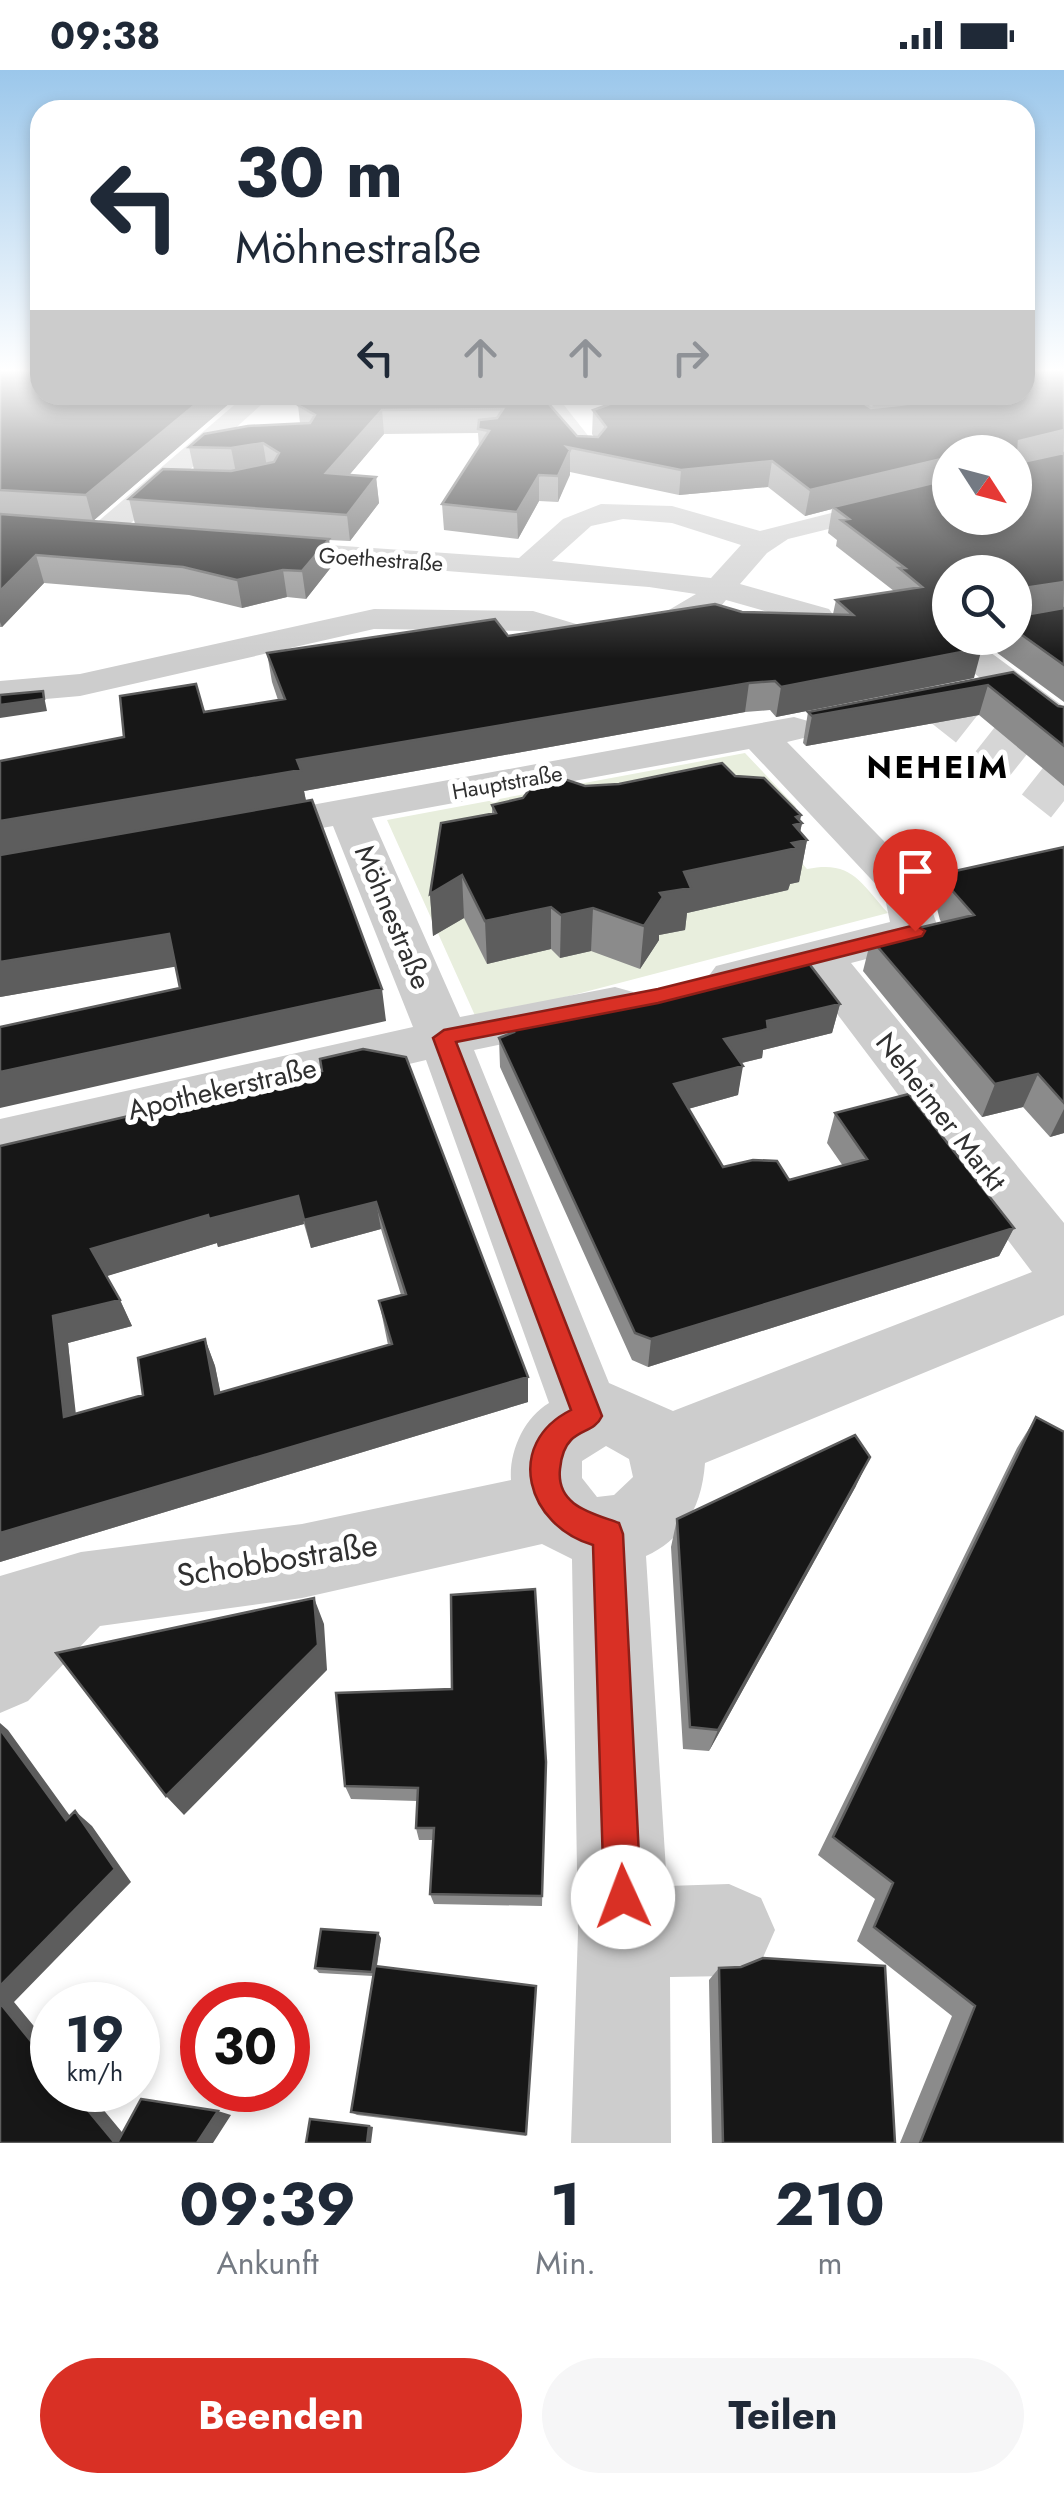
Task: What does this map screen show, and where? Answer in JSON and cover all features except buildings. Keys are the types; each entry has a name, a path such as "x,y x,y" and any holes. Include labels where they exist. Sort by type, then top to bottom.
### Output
{"street":[{"path":"99,536 180,466"},
{"path":"161,482 196,484"},
{"path":"0,692 38,692 120,676 374,619 521,621 548,624 584,637 607,638 668,624 706,564 798,526 932,494"},
{"path":"535,561 576,522 599,512 626,508 650,512 706,564"},
{"path":"60,532 146,540"},
{"path":"706,564 762,542"},
{"name":"Goethestraße","path":"235,548 535,561 576,584 706,564 806,622"},
{"path":"508,654 521,621"},
{"path":"981,655 1064,725"},
{"path":"974,693 1012,685"},
{"name":"Hauptstraße","path":"213,835 837,720"},
{"path":"444,1038 676,992 818,956 921,901 760,736"},
{"name":"Möhnestraße","path":"348,811 444,1038 588,1416"},
{"name":"Neheimer Markt","path":"818,956 1064,1268"},
{"name":"Apothekerstraße","path":"0,1140 444,1038"},
{"path":"663,1447 1064,1287"},
{"path":"582,1520 642,1525 666,1498 670,1471 663,1447 638,1422 612,1414 588,1416 562,1429 547,1451 544,1476 582,1520 624,1932 621,2143"},
{"name":"Schobbostraße","path":"0,1616 81,1590 582,1520"},
{"path":"0,1673 81,1590"},
{"path":"624,1932 729,1930"}],"green space":[{"path":"745,753 796,807 790,815 766,821 807,869 845,871 862,883 888,913 477,1020 387,820"}],"tunnel":[{"path":"903,674 939,702"},
{"path":"936,700 1064,801"}],"district":[{"name":"NEHEIM","path":"938,767"}],"route":[{"path":"623,1897 608,1534 578,1526 555,1506 544,1476 547,1451 562,1429 588,1416 444,1038 658,996 915,931"}]}
